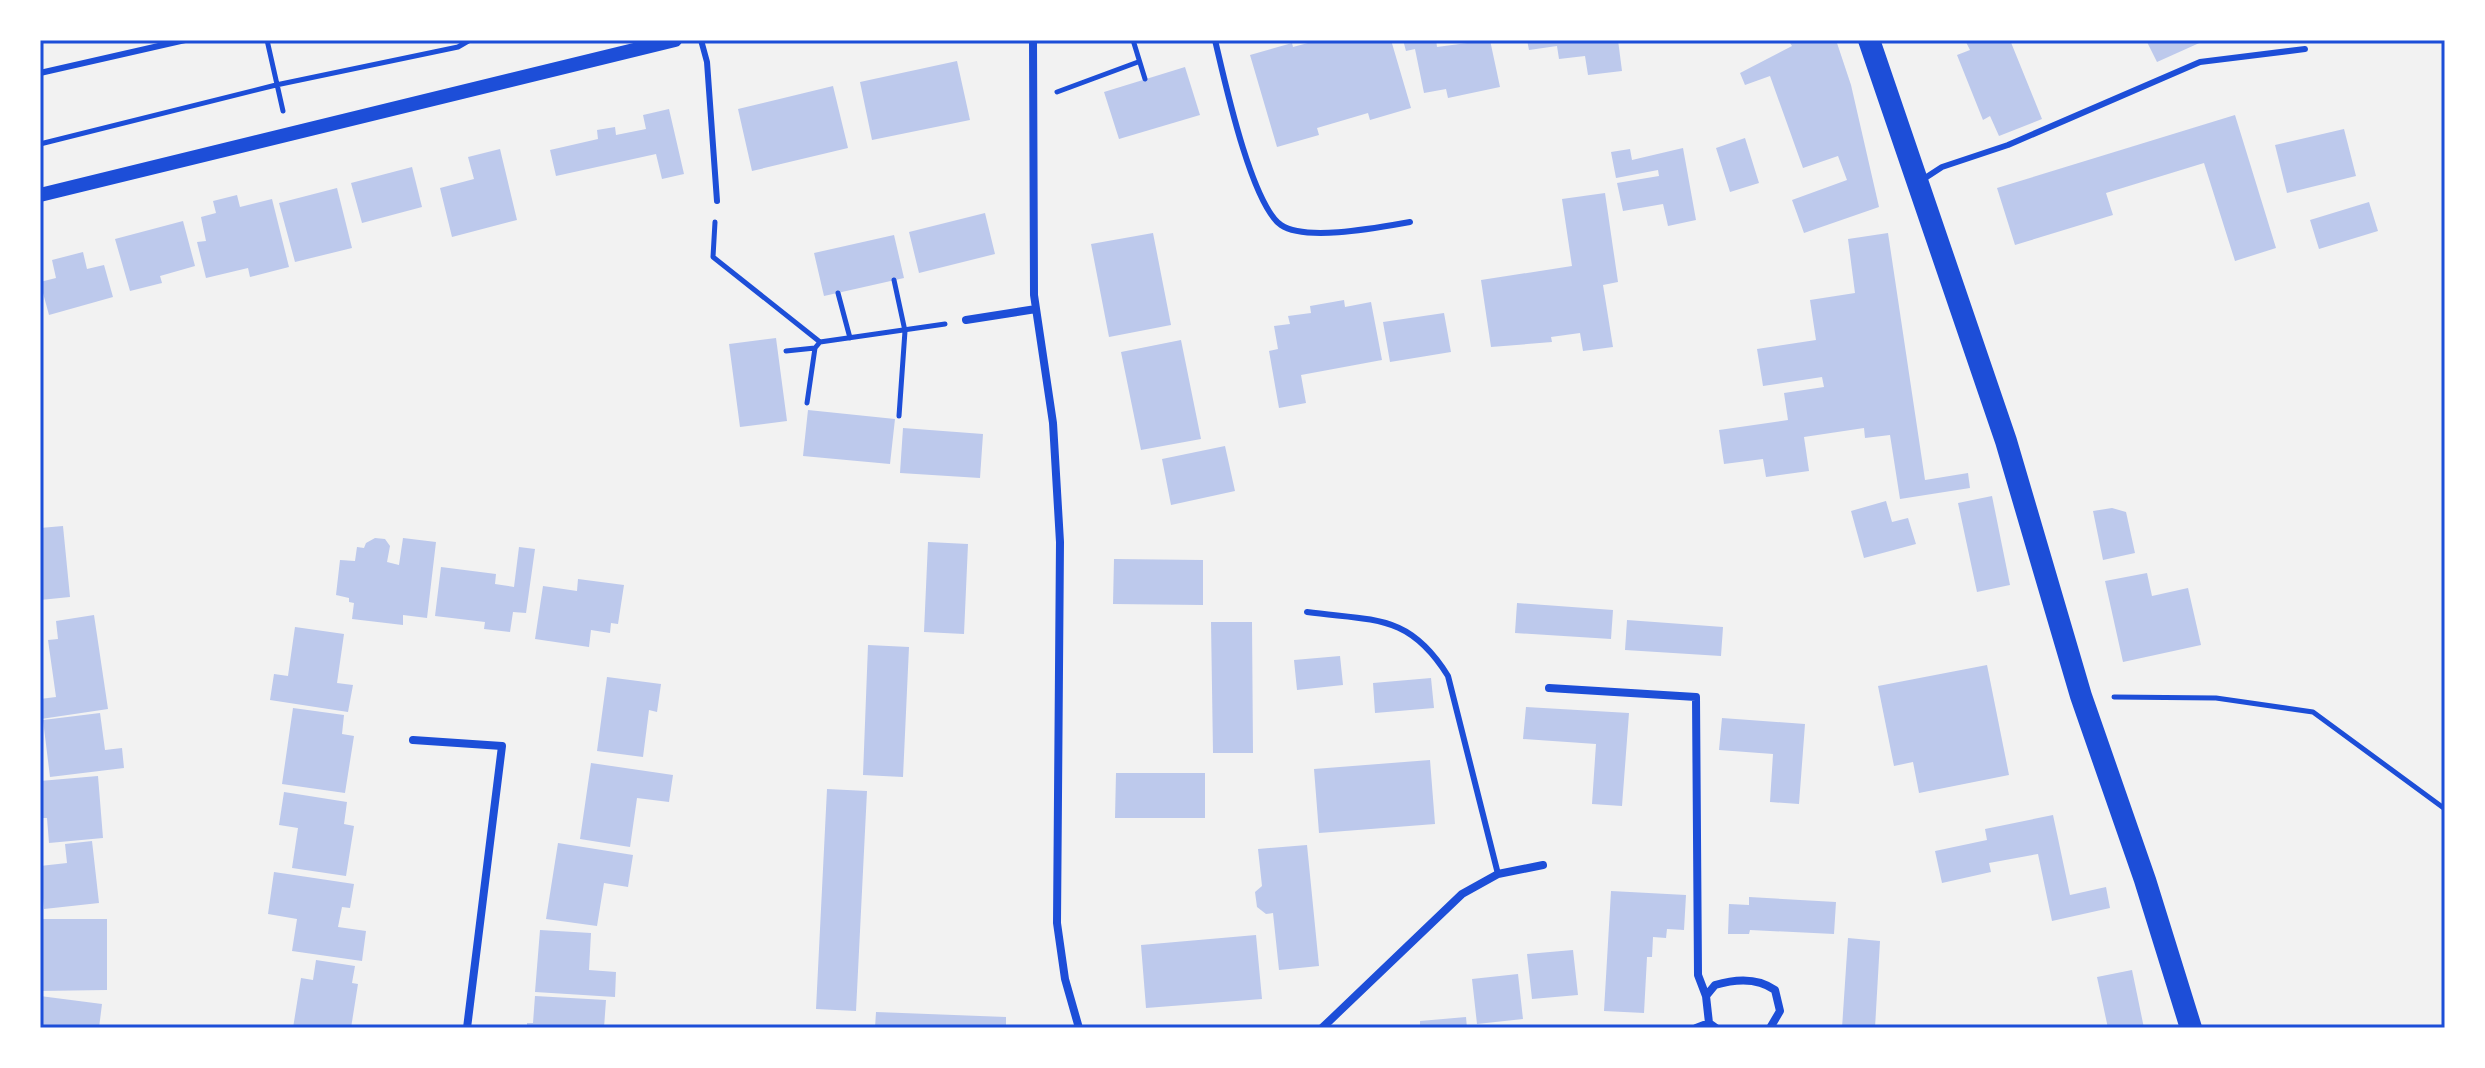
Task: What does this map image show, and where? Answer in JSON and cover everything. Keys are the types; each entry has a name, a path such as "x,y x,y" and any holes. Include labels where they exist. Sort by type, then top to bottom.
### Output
{"highway":[{"path":"1869,40 2032,523 2081,696 2145,880 2191,1028"}],"street":[{"path":"40,195 675,40"},
{"path":"1033,40 1036,309 1058,479 1057,923 1065,979 1079,1028"},
{"path":"966,320 1036,309"},
{"path":"1549,688 1696,697 1698,975 1713,1026 1696,1028"},
{"path":"413,740 502,746 467,1028"},
{"path":"1322,1028 1462,894 1498,874 1543,865"},
{"path":"1706,996 1715,985 1728,981 1766,984 1775,990 1779,1000 1777,1020 1770,1028"}],"lane":[{"path":"40,73 185,40"},
{"path":"701,40 707,62 717,201"},
{"path":"1215,40 1240,139 1270,211 1282,226 1312,232 1356,232 1410,222"},
{"path":"1919,182 1942,167 2008,145 2200,62 2305,49"},
{"path":"1307,612 1397,624 1433,652 1448,676 1498,874"}],"path":[{"path":"267,40 290,135"},
{"path":"40,144 276,85 458,47 470,40"},
{"path":"1133,40 1145,79"},
{"path":"1034,101 1138,62"},
{"path":"717,201 713,257 820,342"},
{"path":"894,280 905,331 899,416"},
{"path":"838,293 850,338"},
{"path":"807,403 815,348 820,342 966,320"},
{"path":"786,351 815,348"},
{"path":"2081,696 2216,698 2313,712 2445,809"}],"building":[{"path":"1319,40 1391,40 1411,108 1370,120 1368,113 1317,128 1319,135 1277,147 1250,55 1292,43 1293,47"},
{"path":"1403,40 1436,40 1437,47 1490,40 1500,87 1448,98 1446,89 1424,93 1415,49 1406,51"},
{"path":"1527,40 1618,40 1622,71 1588,75 1585,56 1559,59 1557,46 1529,50"},
{"path":"1788,40 1836,40 1851,85 1879,207 1804,233 1792,200 1847,180 1838,156 1803,168 1770,76 1745,85 1740,73 1792,46"},
{"path":"1965,40 2010,40 2042,119 1999,136 1990,116 1983,120 1957,55 1970,50"},
{"path":"2146,40 2206,40 2157,62"},
{"path":"957,61 970,120 872,140 860,82"},
{"path":"1185,67 1200,115 1119,139 1104,92"},
{"path":"833,86 848,148 752,171 738,109"},
{"path":"669,109 684,174 662,179 656,154 556,176 550,150 598,139 597,130 615,127 616,135 646,129 643,115"},
{"path":"2235,115 2276,248 2235,261 2204,163 2106,193 2113,215 2015,245 1997,188"},
{"path":"2344,129 2356,176 2287,193 2275,145"},
{"path":"1745,138 1759,183 1730,192 1716,148"},
{"path":"1683,148 1696,220 1668,226 1663,204 1623,211 1617,183 1659,176 1658,170 1616,178 1611,152 1630,149 1632,160"},
{"path":"500,149 517,220 452,237 440,188 474,179 468,157"},
{"path":"412,167 422,207 362,223 351,183"},
{"path":"337,188 352,248 295,262 279,203"},
{"path":"1605,193 1618,282 1603,285 1613,347 1583,351 1580,333 1551,337 1552,342 1491,347 1481,280 1572,266 1562,199"},
{"path":"237,195 240,207 272,199 289,267 250,277 248,268 206,278 197,242 206,241 201,217 216,213 213,201"},
{"path":"2369,202 2378,231 2319,249 2310,220"},
{"path":"985,213 995,254 919,273 909,232"},
{"path":"183,221 195,266 160,276 162,283 130,291 115,239"},
{"path":"1153,233 1171,325 1109,337 1091,244"},
{"path":"1888,233 1925,480 1968,473 1970,488 1900,499 1890,435 1865,438 1864,428 1804,437 1809,471 1766,477 1763,459 1724,464 1719,430 1788,420 1784,393 1824,387 1822,377 1763,386 1757,349 1816,340 1810,300 1855,293 1848,239"},
{"path":"894,235 904,278 824,296 814,253"},
{"path":"83,252 87,269 104,265 113,297 49,315 40,282 56,278 52,260"},
{"path":"1344,300 1345,307 1371,302 1382,360 1301,375 1306,403 1279,408 1269,351 1278,349 1274,326 1290,324 1288,316 1311,313 1310,306"},
{"path":"1444,313 1451,352 1390,362 1383,322"},
{"path":"776,338 787,421 740,427 729,344"},
{"path":"1181,340 1201,439 1141,450 1121,352"},
{"path":"808,410 895,419 890,464 803,456"},
{"path":"903,428 983,434 980,478 900,473"},
{"path":"1225,446 1235,491 1171,505 1162,459"},
{"path":"1992,496 2010,585 1977,592 1958,503"},
{"path":"1886,501 1892,522 1908,518 1916,544 1864,558 1851,511"},
{"path":"2112,508 2126,512 2135,553 2103,560 2093,511"},
{"path":"63,526 70,597 40,600 40,528"},
{"path":"375,538 385,539 390,546 387,562 399,565 403,538 436,542 427,618 403,615 403,625 352,619 354,603 349,602 349,598 336,595 340,560 355,561 357,547 364,548"},
{"path":"928,542 968,544 964,634 924,632"},
{"path":"519,547 535,549 526,613 513,612 510,632 484,629 485,622 435,616 441,567 496,574 495,584 514,587"},
{"path":"1114,559 1203,560 1203,605 1113,604"},
{"path":"2147,573 2152,596 2188,588 2201,645 2123,662 2105,581"},
{"path":"578,579 624,585 618,624 611,623 610,633 591,630 589,647 535,639 543,586 577,591"},
{"path":"1517,603 1613,610 1611,639 1515,633"},
{"path":"94,615 108,709 41,719 40,699 56,697 48,640 58,639 56,621"},
{"path":"1627,620 1723,627 1721,656 1625,650"},
{"path":"1211,622 1252,622 1253,753 1213,753"},
{"path":"295,627 344,634 337,683 353,685 348,712 270,700 274,674 288,676"},
{"path":"868,645 909,647 903,777 863,775"},
{"path":"1340,656 1343,685 1297,690 1294,660"},
{"path":"1987,665 2009,775 1919,793 1913,762 1894,766 1878,686"},
{"path":"607,677 661,684 657,712 649,710 643,757 597,751"},
{"path":"1431,678 1434,708 1375,713 1373,683"},
{"path":"1526,707 1629,713 1622,806 1592,804 1596,744 1523,739"},
{"path":"293,708 344,715 342,734 354,736 345,793 282,784"},
{"path":"100,713 105,750 122,748 124,768 50,777 43,720"},
{"path":"1722,718 1805,724 1799,804 1770,802 1773,754 1719,750"},
{"path":"1430,760 1435,824 1319,833 1314,769"},
{"path":"591,763 673,775 669,802 637,798 630,847 580,839"},
{"path":"1116,773 1205,773 1205,818 1115,818"},
{"path":"98,776 103,838 49,843 47,818 41,818 40,781"},
{"path":"827,789 867,791 856,1011 816,1009"},
{"path":"284,792 347,802 344,824 354,826 346,876 292,868 298,828 279,825"},
{"path":"2053,815 2070,895 2106,887 2110,908 2052,921 2038,854 1989,863 1991,872 1942,883 1935,851 1987,840 1985,829"},
{"path":"92,841 99,903 44,909 40,866 67,863 65,844"},
{"path":"558,843 633,855 628,887 604,883 597,926 546,919"},
{"path":"1307,845 1319,966 1279,970 1273,913 1266,914 1257,907 1255,892 1262,886 1258,849"},
{"path":"274,872 354,884 350,908 342,907 338,927 366,931 362,961 292,951 297,919 268,914"},
{"path":"1611,891 1686,895 1684,930 1667,929 1666,938 1653,937 1652,957 1647,957 1644,1013 1604,1011"},
{"path":"1749,897 1836,902 1834,934 1750,930 1749,934 1728,934 1729,904 1749,905"},
{"path":"40,919 107,919 107,990 40,991"},
{"path":"540,930 591,933 589,970 616,972 615,997 535,992"},
{"path":"1256,935 1262,999 1146,1008 1141,945"},
{"path":"1848,938 1880,941 1875,1028 1842,1028"},
{"path":"1573,950 1578,995 1532,999 1527,954"},
{"path":"316,960 355,966 352,983 358,984 351,1028 293,1028 301,978 313,980"},
{"path":"2132,970 2144,1028 2108,1028 2097,977"},
{"path":"1518,974 1523,1019 1477,1024 1472,979"},
{"path":"40,996 102,1004 99,1028 40,1028"},
{"path":"535,996 606,1000 604,1028 527,1028 527,1023 533,1023"},
{"path":"876,1012 1006,1017 1006,1028 875,1028"},
{"path":"1466,1017 1467,1028 1420,1028 1420,1021"}]}
